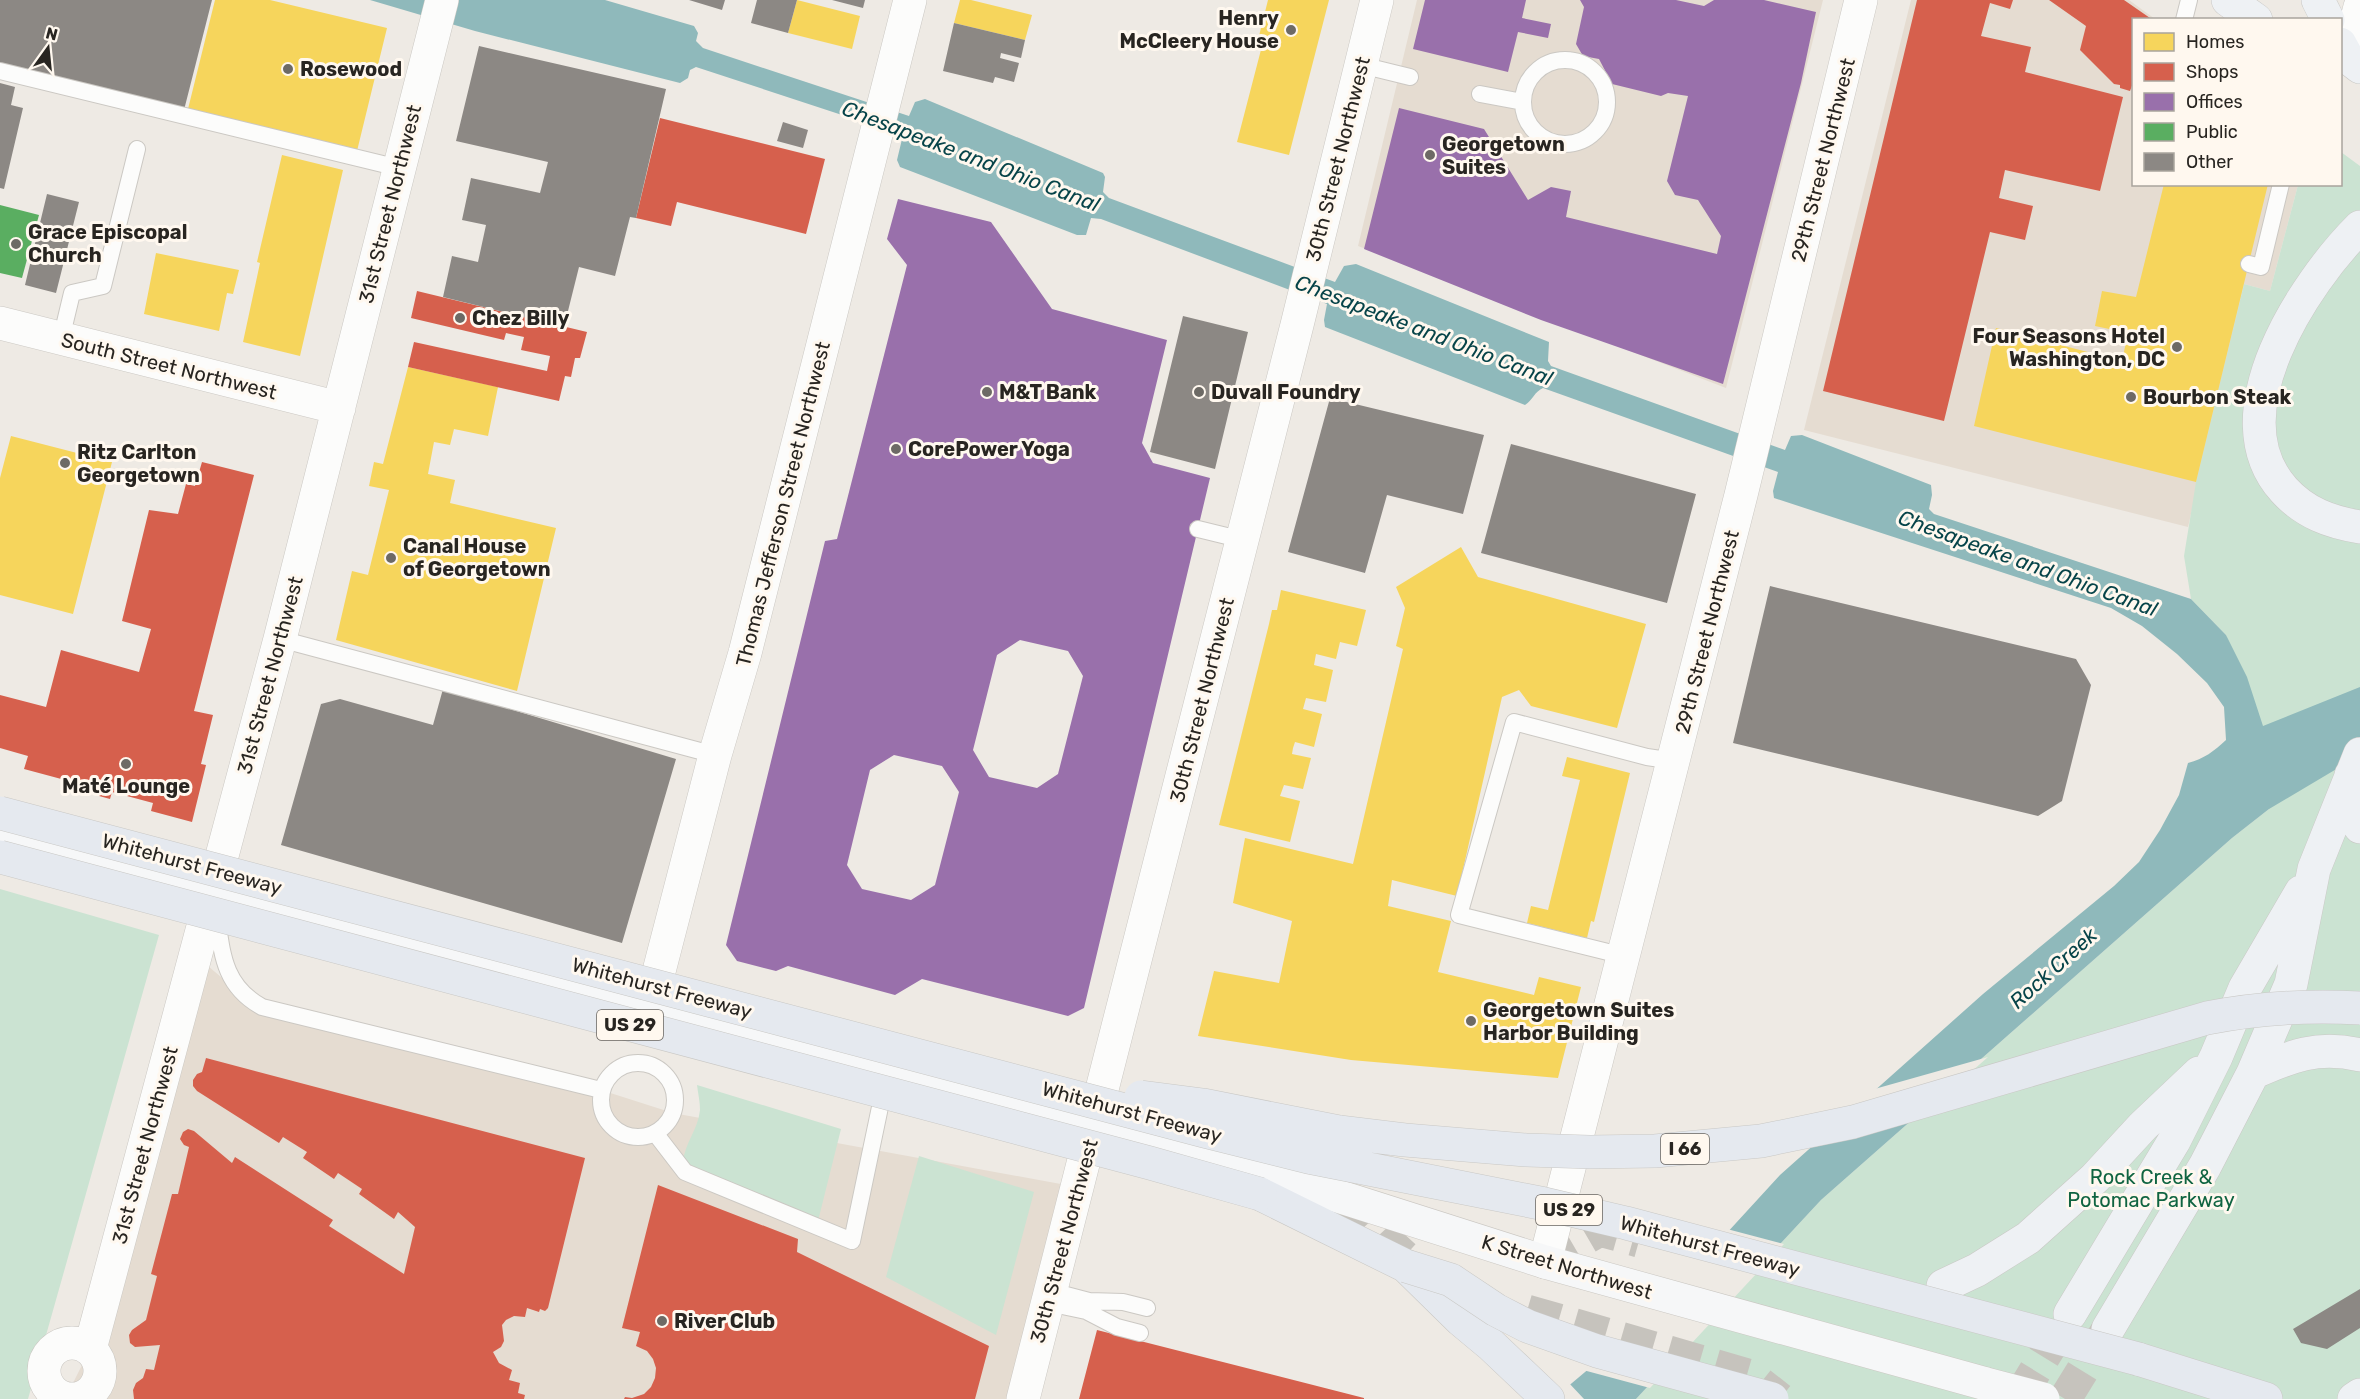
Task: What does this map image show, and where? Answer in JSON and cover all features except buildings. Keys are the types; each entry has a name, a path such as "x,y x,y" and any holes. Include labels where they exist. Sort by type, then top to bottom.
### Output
{"highway":[{"name":"Whitehurst Freeway","path":"0,813 1308,1157 1545,1204 1626,1223 2138,1359 2266,1399"},
{"name":"US 29","path":"0,857 1260,1194 1406,1266 1451,1280 1496,1310 1527,1326 1597,1351 1772,1399"},
{"name":"I 66","path":"997,1077 1203,1105 1339,1132 1405,1140 1526,1150 1655,1151 1761,1140 1853,1122 2207,1018 2242,1011 2284,1007 2360,1008"},
{"path":"1406,1266 1548,1399"}],"main road":[{"path":"2228,0 2253,18"},
{"path":"2318,0 2327,18"},
{"path":"2360,227 2325,267 2306,294 2277,347 2263,388 2260,428 2262,450 2267,465 2277,482 2293,499 2324,519 2360,527"},
{"path":"2355,765 2360,827"},
{"path":"2070,1314 2174,1141 2216,1057 2245,988 2314,869 2355,765"},
{"name":"K Street Northwest","path":"0,833 1212,1156 1545,1262 2043,1399"},
{"path":"2108,1329 2205,1166 2253,1073 2291,984 2314,869"},
{"path":"2253,1073 2303,1052 2344,1051 2360,1054"},
{"path":"1942,1286 1977,1270 2028,1238 2095,1178 2143,1126 2216,1057"},
{"path":"2354,1399 2360,1395"}],"street":[{"name":"Thomas Jefferson Street Northwest","path":"650,1006 745,653 910,0"},
{"name":"30th Street Northwest","path":"1023,1399 1243,540 1377,0"},
{"name":"29th Street Northwest","path":"1545,1262 1741,495 1861,0"},
{"path":"2346,58 2360,7"},
{"name":"31st Street Northwest","path":"90,1349 280,639 438,14"},
{"name":"South Street Northwest","path":"0,323 339,408"}],"lane":[{"path":"2184,18 2188,0"},
{"path":"1565,61 1577,62 1589,68 1598,77 1607,100 1603,119 1591,135 1580,142 1566,144 1553,142 1541,136 1532,127 1522,102 1531,78 1546,66 1565,61"},
{"path":"1361,65 1410,77"},
{"path":"0,71 399,168"},
{"path":"1480,94 1522,102"},
{"path":"61,339 72,293 103,286 137,149"},
{"path":"2248,264 2261,267 2281,186"},
{"path":"1198,528 1243,540"},
{"path":"280,639 716,755"},
{"path":"1624,956 1460,915 1514,722 1647,757 1674,761"},
{"path":"213,889 223,955 229,976 246,998 262,1007 602,1090"},
{"path":"648,1063 650,1006"},
{"path":"648,1063 668,1078 674,1089 676,1101 667,1125 645,1137 633,1137 610,1126 603,1115 600,1103 602,1090 606,1079 614,1070 624,1065 648,1063"},
{"path":"655,1133 685,1172 852,1241 888,1069"},
{"path":"1049,1297 1123,1302 1147,1308"},
{"path":"1049,1297 1086,1311 1117,1327 1140,1333"}],"shaded area":[{"path":"1417,0 1823,0 1726,388 1358,246"},
{"path":"1911,0 2129,0 2154,18 2132,18 2132,186 2298,186 2270,291 2244,284 2188,527 1804,430"},
{"path":"196,956 246,998 601,1090 673,1113 1077,1187 1023,1399 65,1399 90,1349"}],"green space":[{"name":"Rock Creek & Potomac Parkway","path":"2342,153 2360,166 2360,1399 1636,1399 1821,1200 2232,838 2269,809 2226,635 2191,599 2184,556 2196,482 2244,284 2270,291 2298,186 2342,186"},
{"path":"0,889 159,935 28,1399 0,1399"},
{"path":"697,1085 841,1129 818,1221 683,1162 686,1148 699,1117"},
{"path":"919,1156 1034,1192 996,1335 886,1277"}],"water":[{"path":"370,0 605,0 694,26 698,33 696,41 703,48 909,116 915,102 925,99 1103,173 1105,177 1103,192 1109,198 1335,282 1344,266 1356,264 1549,342 1548,361 1551,366 1785,450 1791,436 1802,435 1931,485 1932,495 1929,509 1934,514 2191,599 2226,635 2247,677 2263,726 2360,687 2360,755 2269,809 2232,838 1821,1200 1636,1399 1553,1399 1648,1319 1780,1175 1983,994 2114,886 2139,862 2179,795 2188,763 2208,754 2226,740 2224,707 2207,683 2177,654 2142,626 2111,608 1774,498 1773,491 1778,472 1543,388 1525,405 1325,327 1327,304 1101,219 1091,218 1086,235 1077,235 900,167 897,160 903,135 696,67 690,70 688,78 680,83 475,31"}],"pier":[{"path":"1988,1057 1920,1117 1809,1145 1871,1090"},
{"path":"1727,1229 1784,1244 1650,1388 1583,1370 1646,1317"},
{"path":"1568,1382 1584,1399 1550,1399 1551,1397"}],"tunnel":[{"path":"1347,1198 1383,1237 1416,1267"},
{"path":"1545,1262 1600,1230 1639,1241"},
{"path":"1527,1311 1751,1376 1780,1399"},
{"path":"2018,1399 2070,1314"},
{"path":"2065,1399 2108,1329"}],"place":[{"name":"Henry McCleery House","path":"1291,30"},
{"name":"Rosewood","path":"288,69"},
{"name":"Georgetown Suites","path":"1430,155"},
{"name":"Grace Episcopal Church","path":"16,244"},
{"name":"Chez Billy","path":"460,318"},
{"name":"Four Seasons Hotel Washington, DC","path":"2177,347"},
{"name":"M&T Bank","path":"987,392"},
{"name":"Duvall Foundry","path":"1199,392"},
{"name":"Bourbon Steak","path":"2131,397"},
{"name":"CorePower Yoga","path":"896,449"},
{"name":"Ritz Carlton Georgetown","path":"65,463"},
{"name":"Canal House of Georgetown","path":"391,558"},
{"name":"Maté Lounge","path":"126,764"},
{"name":"Georgetown Suites Harbor Building","path":"1471,1021"},
{"name":"River Club","path":"662,1321"}],"water label":[{"name":"Chesapeake and Ohio Canal","path":"971,156"},
{"name":"Chesapeake and Ohio Canal","path":"1424,330"},
{"name":"Chesapeake and Ohio Canal","path":"2028,563"},
{"name":"Rock Creek","path":"2053,968"}]}
